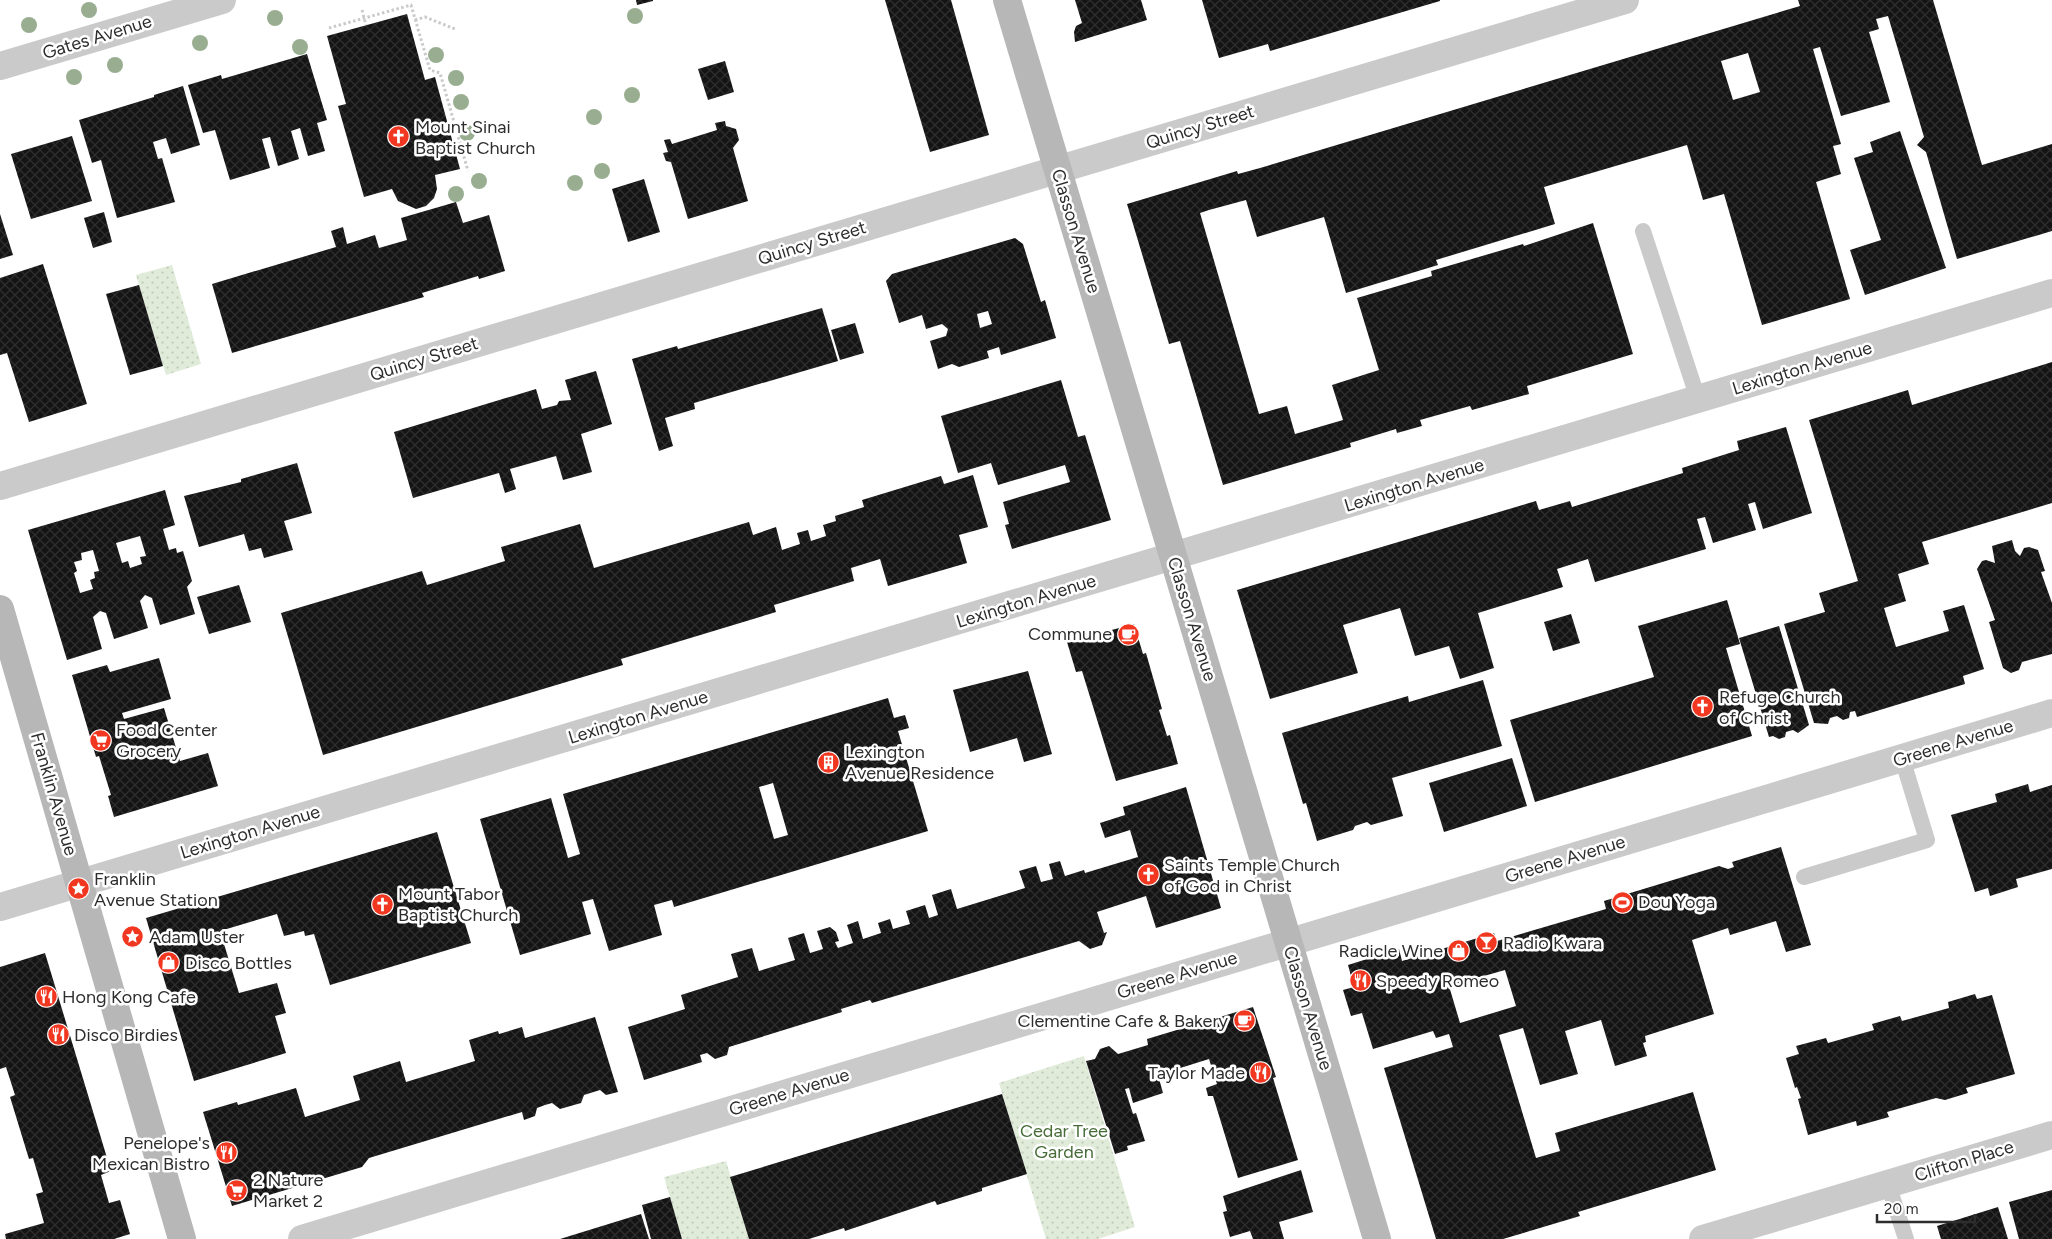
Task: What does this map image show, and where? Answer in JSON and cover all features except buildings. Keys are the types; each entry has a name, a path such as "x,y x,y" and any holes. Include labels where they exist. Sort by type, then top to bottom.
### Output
{"street":[{"name":"Gates Avenue","path":"0,66 222,0"},
{"name":"Classon Avenue","path":"1007,0 1377,1239"},
{"name":"Quincy Street","path":"0,486 1625,0"},
{"name":"Lexington Avenue","path":"0,907 2052,293"},
{"name":"Franklin Avenue","path":"0,609 182,1239"},
{"name":"Greene Avenue","path":"302,1239 2052,713"},
{"name":"Clifton Place","path":"1703,1239 2052,1135"}],"lane":[{"path":"1643,231 1698,400"},
{"path":"1804,877 1927,840 1902,758"},
{"path":"1888,1184 1906,1239"}],"path":[{"path":"329,28 411,5 430,70 440,73 468,171"},
{"path":"362,10 366,26"},
{"path":"415,20 425,17 455,29"}],"green space":[{"path":"172,265 201,364 166,375 136,275"},
{"name":"Cedar Tree Garden","path":"1084,1056 1135,1227 1098,1239 1046,1239 999,1083"},
{"path":"726,1161 749,1239 682,1239 664,1177"}],"place":[{"name":"Mount Sinai Baptist Church","path":"399,137"},
{"name":"Commune","path":"1128,634"},
{"name":"Refuge Church of Christ","path":"1703,707"},
{"name":"Food Center Grocery","path":"100,740"},
{"name":"Lexington Avenue Residence","path":"829,762"},
{"name":"Saints Temple Church of God in Christ","path":"1148,875"},
{"name":"Franklin Avenue Station","path":"78,889"},
{"name":"Dou Yoga","path":"1622,902"},
{"name":"Mount Tabor Baptist Church","path":"382,904"},
{"name":"Adam Uster","path":"133,937"},
{"name":"Radio Kwara","path":"1487,943"},
{"name":"Radicle Wine","path":"1459,951"},
{"name":"Disco Bottles","path":"169,963"},
{"name":"Speedy Romeo","path":"1360,981"},
{"name":"Hong Kong Cafe","path":"46,997"},
{"name":"Clementine Cafe & Bakery","path":"1244,1021"},
{"name":"Disco Birdies","path":"58,1035"},
{"name":"Taylor Made","path":"1261,1073"},
{"name":"Penelope's Mexican Bistro","path":"226,1153"},
{"name":"2 Nature Market 2","path":"237,1190"}]}
